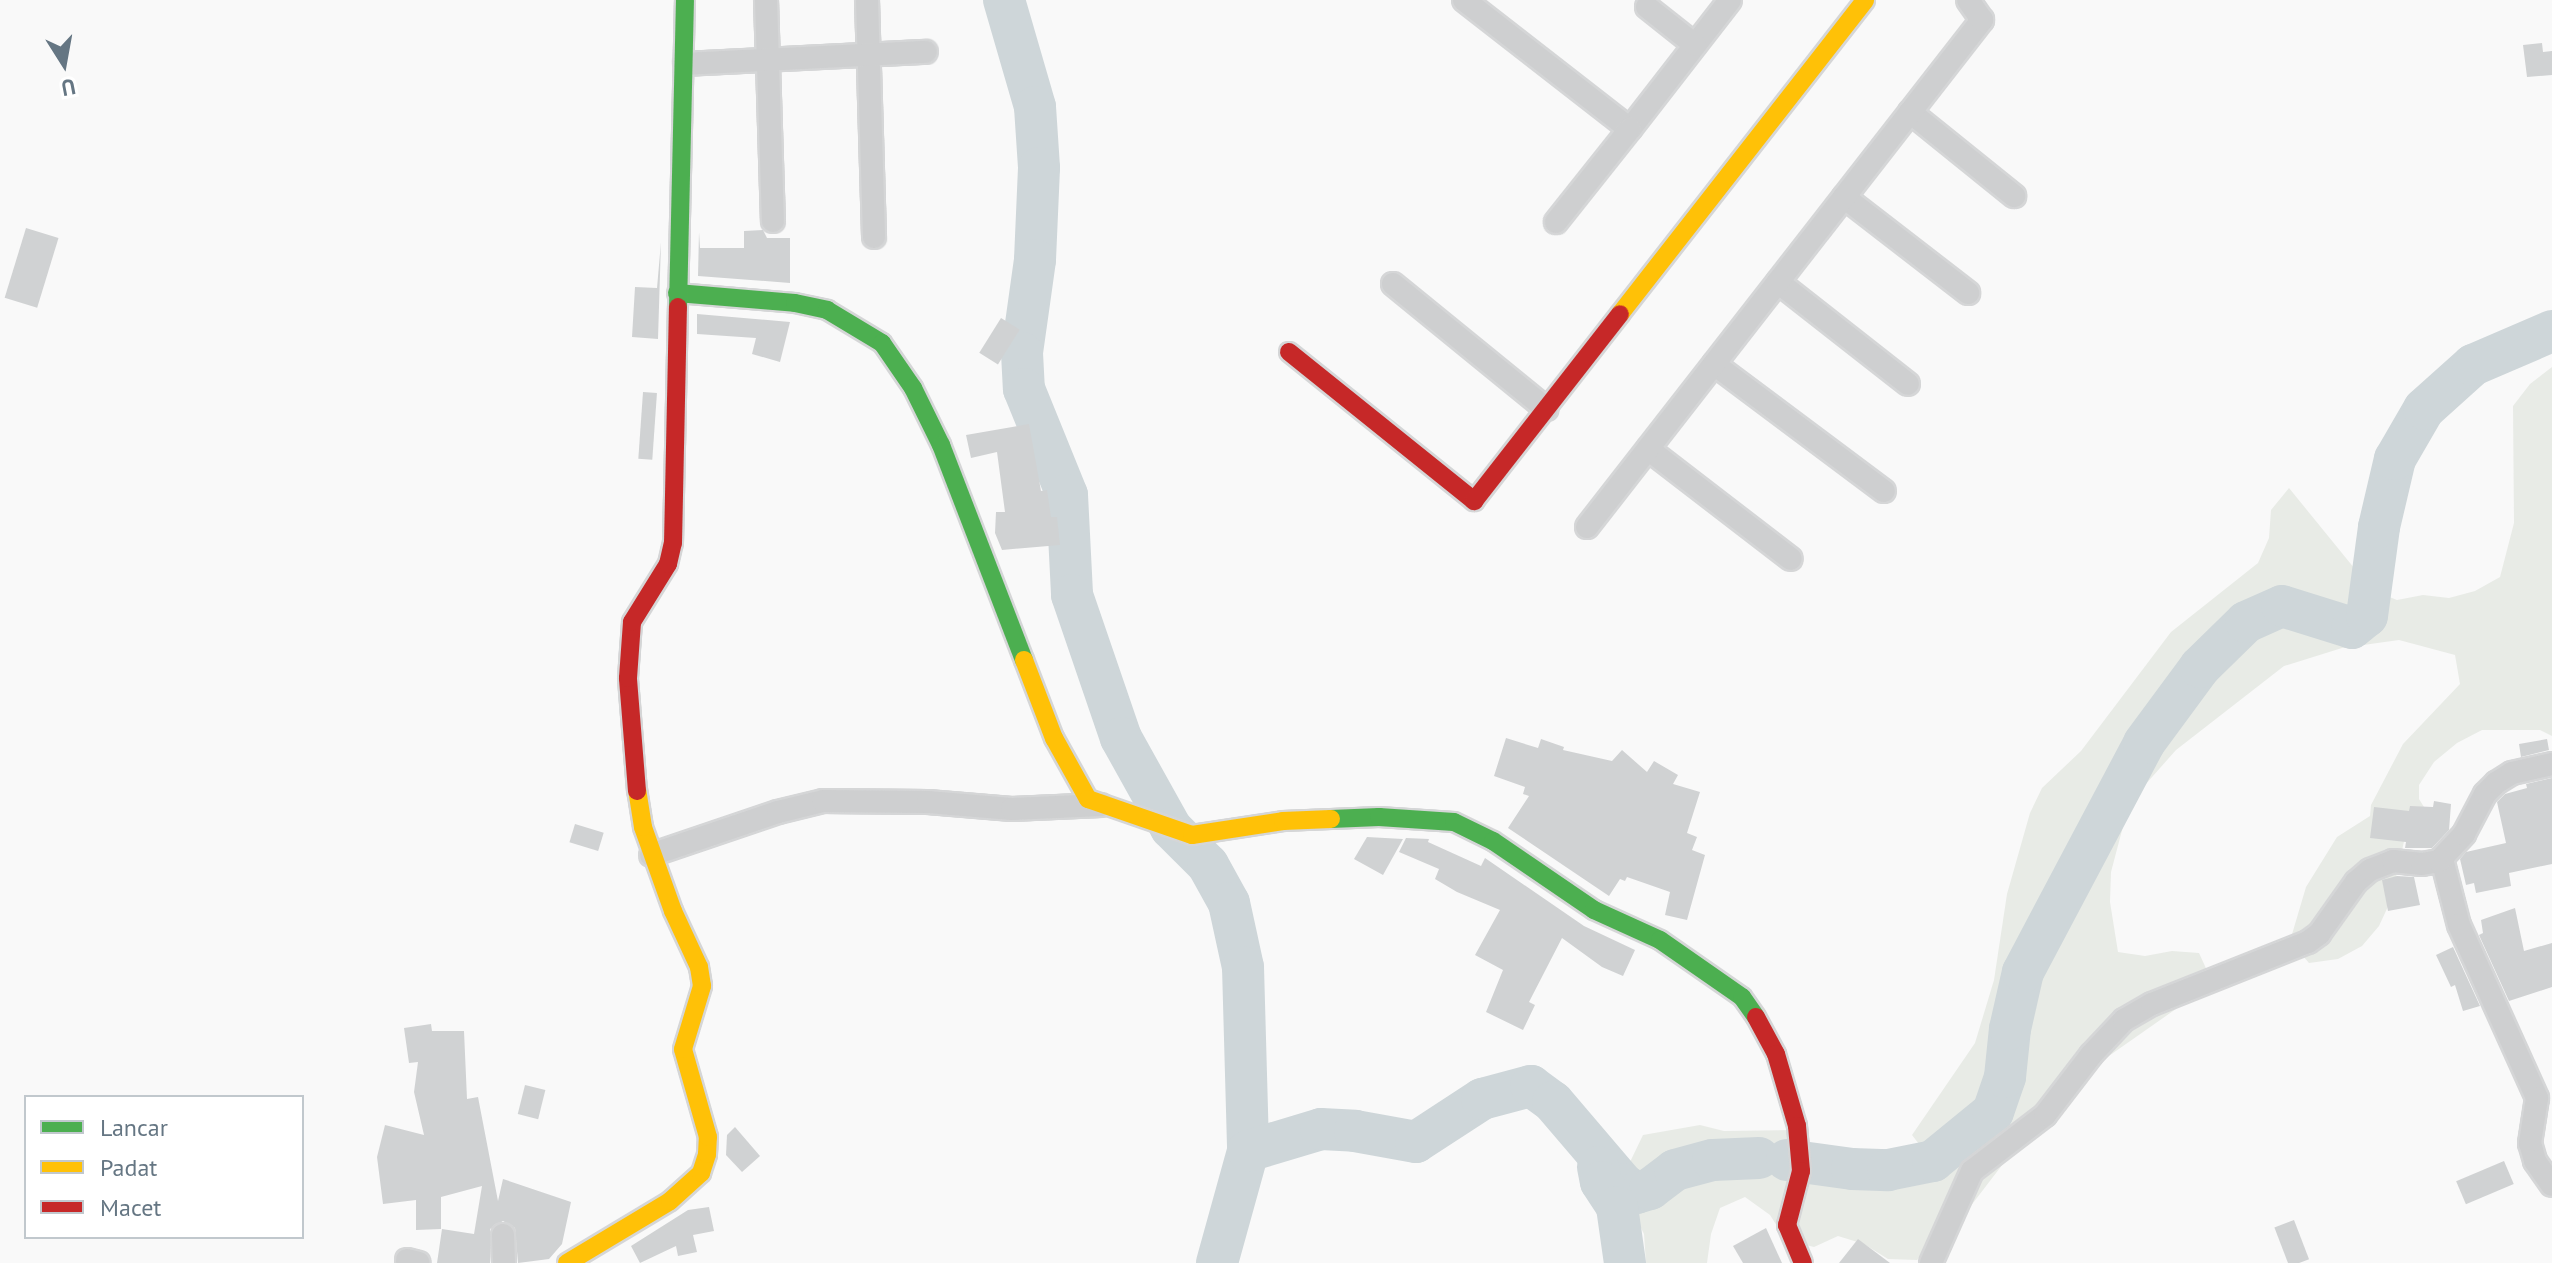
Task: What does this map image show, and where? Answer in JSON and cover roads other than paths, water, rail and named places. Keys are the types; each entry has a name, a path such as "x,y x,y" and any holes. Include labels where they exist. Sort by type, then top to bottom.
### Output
{"street":[{"path":"567,1263 679,1194 701,1173 707,1154 708,1137 683,1049 683,1037 702,986 699,967 651,855 637,799 628,646 632,622 668,564 673,543 685,0"},
{"path":"766,0 773,221"},
{"path":"867,0 874,237"},
{"path":"1464,0 1630,129"},
{"path":"1556,222 1730,0"},
{"path":"1289,352 1474,501 1865,0"},
{"path":"1587,527 1982,20 1968,0"},
{"path":"1647,7 1695,45"},
{"path":"685,64 926,52"},
{"path":"1910,112 2014,196"},
{"path":"1844,197 1968,293"},
{"path":"1778,282 1908,384"},
{"path":"1393,284 1546,409"},
{"path":"677,293 795,303 827,310 882,343 913,388 941,445 1054,738 1088,799 1186,835 1283,821 1379,817 1454,822 1493,841 1594,910 1660,940 1742,997 1759,1020 1776,1054 1797,1126 1801,1168 1787,1225 1803,1263"},
{"path":"1714,364 1884,491"},
{"path":"1648,449 1791,559"},
{"path":"1931,1263 1972,1171 2045,1115 2091,1055 2124,1020 2152,1004 2308,942 2333,918 2356,882 2376,866 2393,861 2429,864 2442,859 2464,834 2485,794 2496,783 2512,773 2552,764"},
{"path":"651,855 778,812 823,801 914,802 1012,809 1101,805"},
{"path":"2442,859 2459,925 2537,1098 2530,1143 2535,1161 2552,1185"},
{"path":"503,1235 504,1263"}],"waterway":[{"path":"1004,0 1035,107 1039,168 1035,260 1022,353 1024,389 1067,495 1072,595 1121,738 1171,828 1208,865 1229,903 1243,967 1248,1151 1217,1263"},
{"path":"1787,1160 1852,1169 1888,1170 1933,1161 1993,1112 2005,1077 2010,1029 2023,972 2144,743 2200,667 2246,622 2282,606 2352,628 2367,616 2379,527 2395,459 2424,409 2473,365 2552,331"},
{"path":"1248,1151 1321,1129 1355,1131 1416,1142 1482,1099 1531,1086 1553,1102 1623,1184 1636,1193 1650,1189 1675,1170 1713,1160 1759,1158"},
{"path":"1598,1167 1601,1182 1617,1207 1625,1263"}]}
